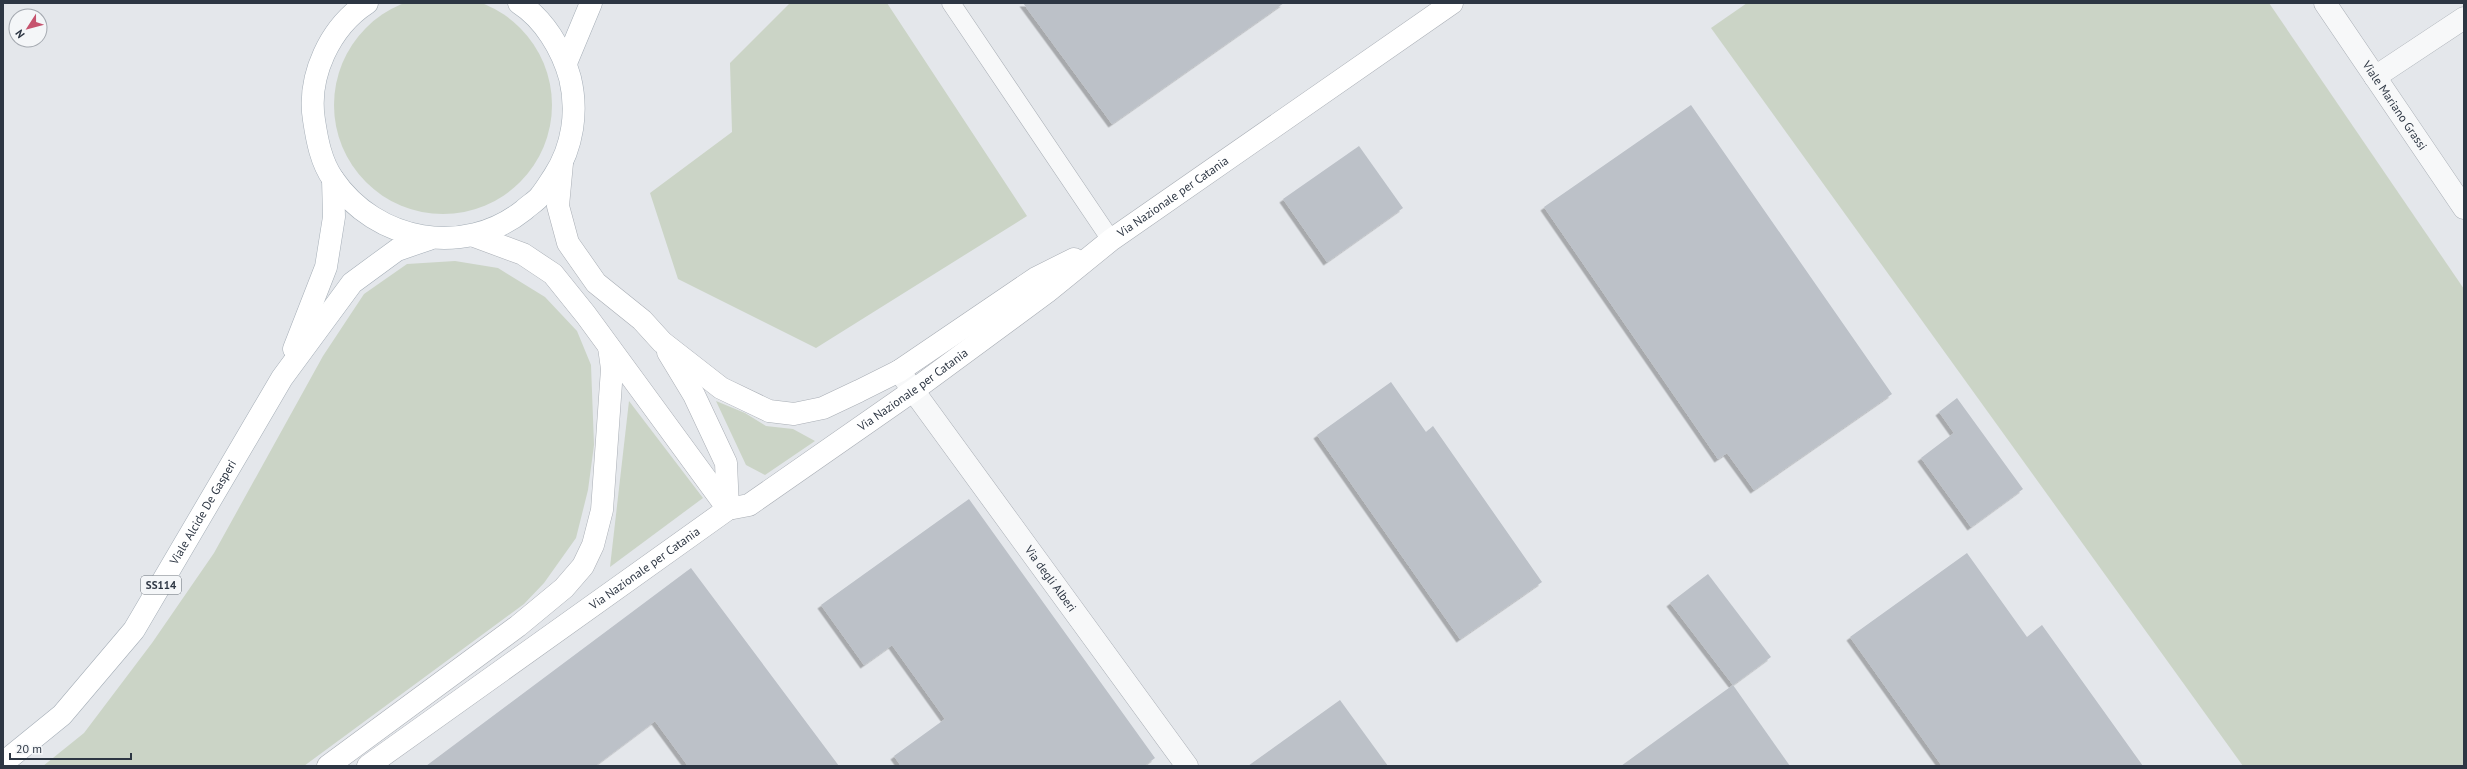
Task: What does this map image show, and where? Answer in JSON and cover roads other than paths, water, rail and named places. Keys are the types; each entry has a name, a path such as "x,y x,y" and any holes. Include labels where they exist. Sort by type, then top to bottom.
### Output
{"main road":[{"path":"367,3 357,10 332,38 317,72 312,108 317,145 333,179 358,208 391,228 429,239"},
{"path":"519,3 549,32 566,63 572,88 574,113 570,139 562,163 558,206 568,243 596,283 642,320 662,342 721,388 769,411 794,414 823,408 899,370 1036,278 1111,240"},
{"path":"566,63 591,3"},
{"name":"Via Nazionale per Catania","path":"368,766 728,509 749,505 914,390 1047,292 1111,240 1452,3"},
{"path":"282,378 352,284 397,250 429,239 474,236 510,221 541,196 562,163"},
{"path":"282,378 326,267 334,217 333,179"},
{"path":"474,236 523,254 553,274 609,347 728,509"},
{"path":"662,342 694,395 726,463 728,509"},
{"path":"328,766 518,626 564,588 583,566 593,544 602,510 612,369 609,347"},
{"name":"Viale Alcide De Gasperi","path":"3,763 62,715 134,630 282,378"}],"street":[{"name":"Viale Mariano Grassi","path":"2325,3 2464,208"},
{"path":"2375,77 2464,18"},
{"name":"Via degli Alberi","path":"899,370 1188,766"}],"lane":[{"path":"950,3 1111,240"}]}
